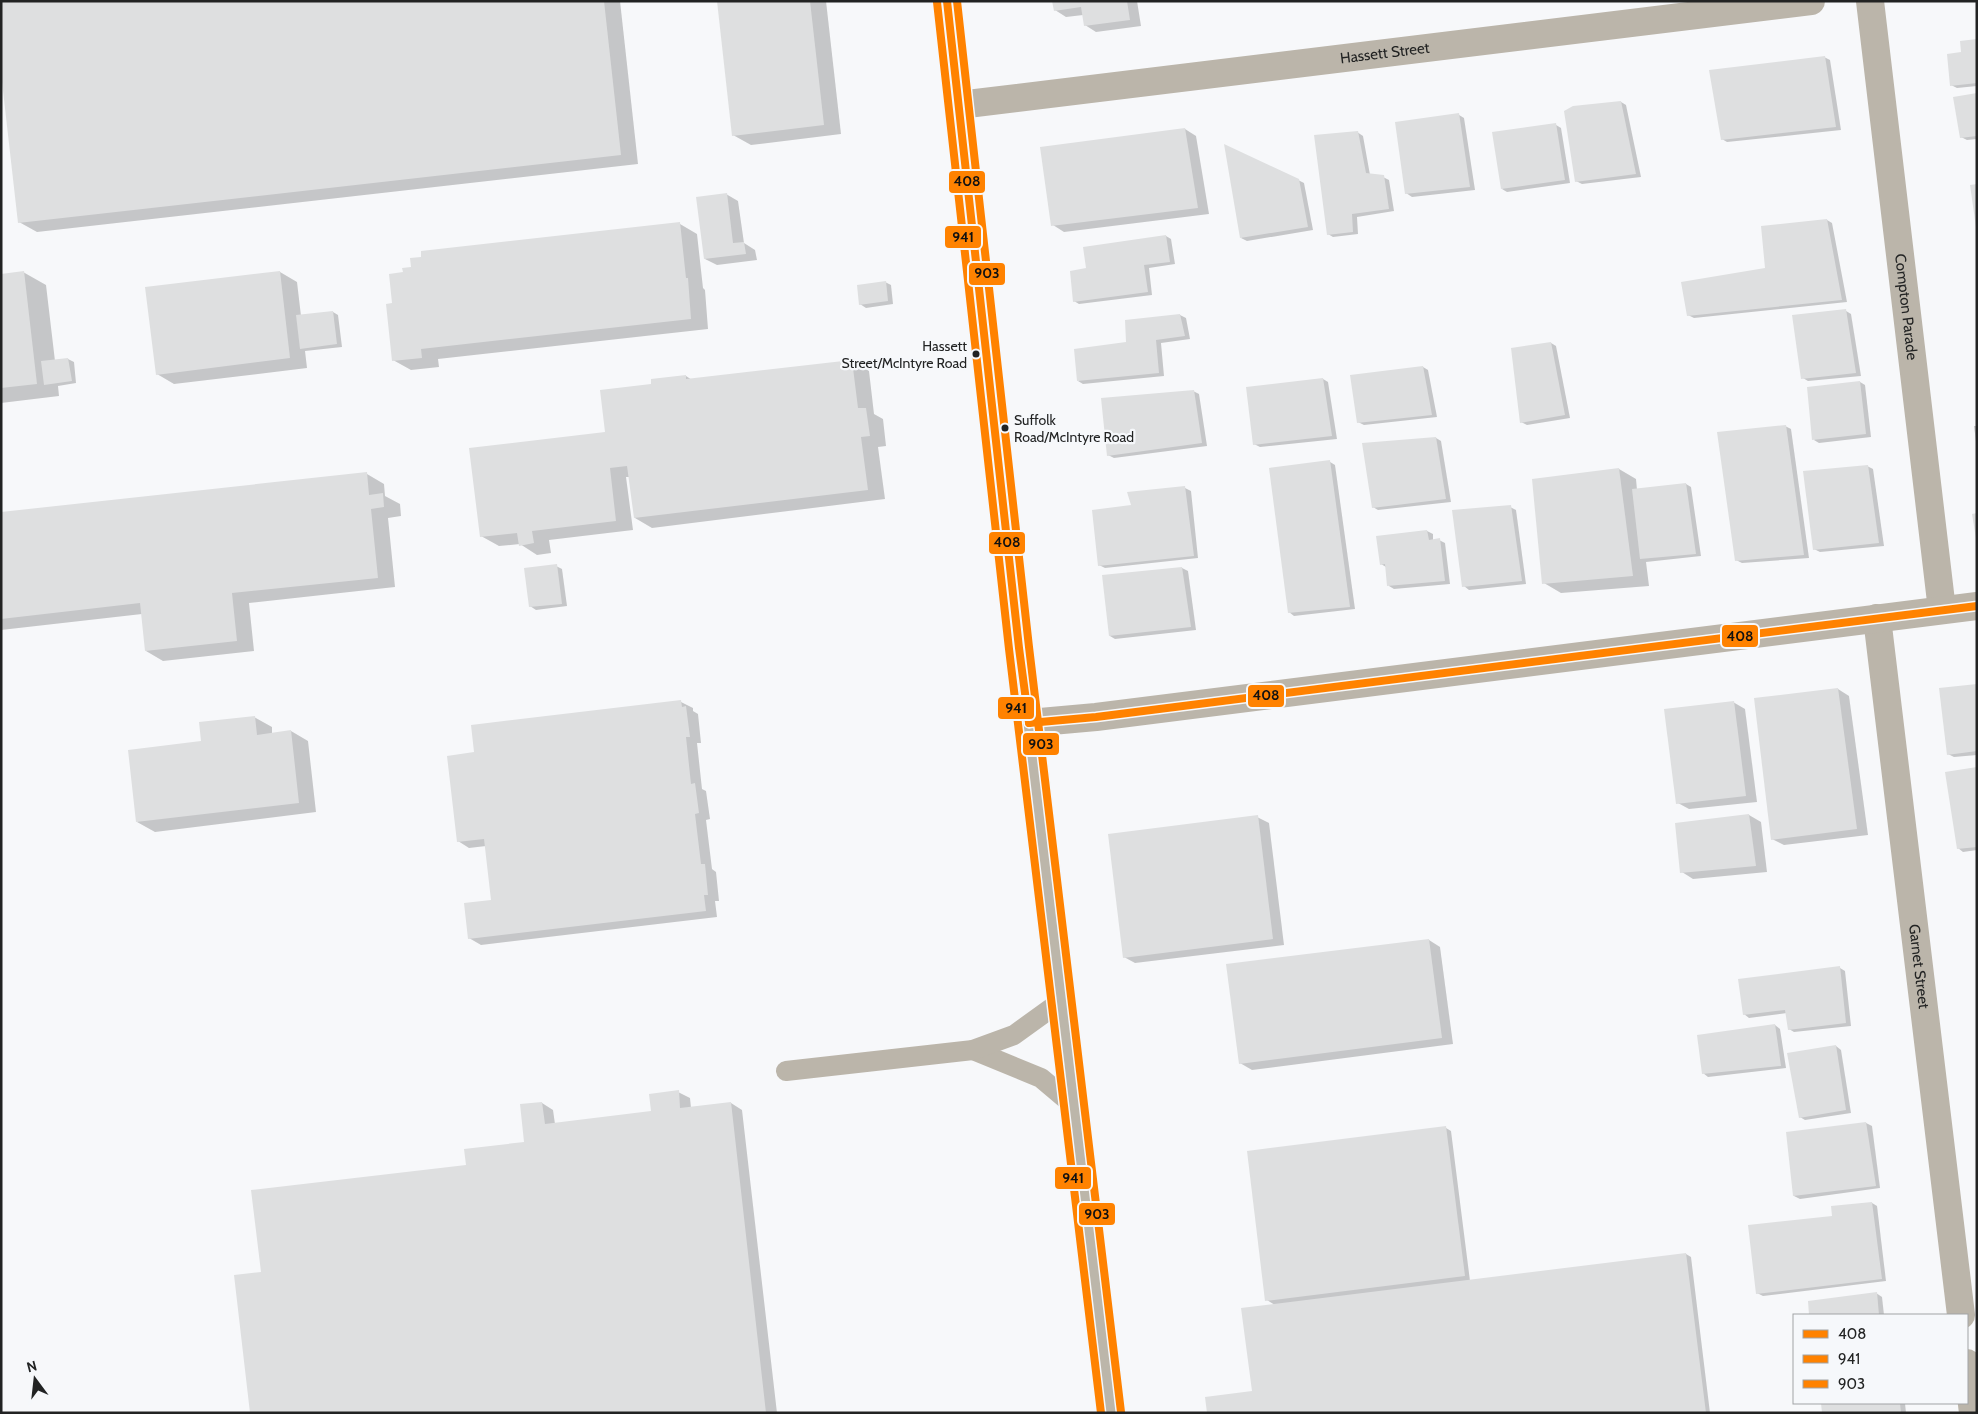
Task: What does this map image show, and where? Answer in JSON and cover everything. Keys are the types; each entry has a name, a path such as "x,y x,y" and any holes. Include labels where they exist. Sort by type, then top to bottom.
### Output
{"main road":[{"path":"947,1 1016,628 1111,1413"}],"street":[{"name":"Hassett Street","path":"959,105 1811,1"},
{"name":"Compton Parade","path":"1870,1 1942,610"},
{"path":"1029,724 1977,606"},
{"name":"Garnet Street","path":"1877,618 1961,1314"},
{"path":"1968,1371 1973,1413"}],"lane":[{"path":"786,1071 973,1050 1014,1035 1061,1001"},
{"path":"973,1050 1040,1078 1073,1105"}],"building":[{"path":"1,1 604,1 621,155 18,223 1,73"},
{"path":"717,1 810,1 824,125 732,136"},
{"path":"1052,1 1127,1 1130,20 1084,26 1081,7 1054,11"},
{"path":"1977,39 1977,83 1950,86 1947,54 1961,52 1960,41"},
{"path":"1825,56 1836,127 1721,140 1709,70"},
{"path":"1977,93 1977,136 1960,138 1953,97"},
{"path":"1621,101 1636,174 1575,182 1564,111 1573,106"},
{"path":"1459,113 1470,187 1405,194 1395,122"},
{"path":"1556,123 1565,180 1501,189 1492,132"},
{"path":"1185,128 1198,208 1051,226 1040,147"},
{"path":"1358,131 1366,173 1384,175 1389,209 1352,214 1353,232 1327,235 1314,135"},
{"path":"1224,144 1299,179 1308,227 1240,238"},
{"path":"1977,184 1977,227 1976,227 1970,185"},
{"path":"727,193 733,243 744,242 746,254 704,259 696,197"},
{"path":"1827,219 1842,300 1687,316 1681,282 1765,268 1761,226"},
{"path":"680,222 686,278 688,278 691,319 421,349 422,358 392,361 386,304 392,303 389,274 403,272 402,268 411,267 410,258 421,257 421,251"},
{"path":"1166,235 1170,262 1144,265 1148,292 1073,302 1070,271 1086,268 1083,247"},
{"path":"24,271 37,384 1,388 1,274"},
{"path":"280,271 290,358 156,375 145,287"},
{"path":"886,281 888,301 859,305 857,285"},
{"path":"1846,309 1856,373 1801,379 1792,315"},
{"path":"333,311 337,344 300,349 296,315"},
{"path":"1180,314 1185,336 1156,340 1159,373 1077,381 1074,349 1126,342 1125,320"},
{"path":"1551,342 1565,415 1520,423 1511,348"},
{"path":"68,358 72,381 44,385 41,361"},
{"path":"852,360 858,408 866,408 870,436 861,437 868,490 634,518 627,466 610,468 616,521 532,531 534,543 519,546 517,533 480,537 469,448 605,432 600,390 651,384 651,379 686,375 686,379"},
{"path":"1423,366 1432,415 1357,423 1350,375"},
{"path":"1323,378 1332,436 1253,445 1246,387"},
{"path":"1860,381 1866,434 1812,440 1807,387"},
{"path":"1194,390 1202,443 1107,456 1101,398"},
{"path":"1786,425 1804,555 1735,561 1717,432"},
{"path":"1436,437 1446,499 1372,508 1362,443"},
{"path":"1330,460 1350,607 1288,613 1269,468"},
{"path":"1868,465 1879,543 1813,550 1803,471"},
{"path":"1619,468 1633,576 1542,584 1532,479"},
{"path":"367,472 369,495 383,493 384,507 371,509 378,578 232,593 237,641 145,651 140,603 1,619 1,512"},
{"path":"1686,483 1696,554 1640,559 1632,489"},
{"path":"1185,486 1194,556 1098,566 1092,510 1131,505 1127,492"},
{"path":"1511,505 1522,581 1462,587 1452,510"},
{"path":"1977,513 1977,538 1976,538 1972,514"},
{"path":"1427,530 1429,540 1440,538 1445,581 1387,586 1385,564 1380,565 1376,536"},
{"path":"557,564 562,604 529,607 524,568"},
{"path":"1182,567 1191,627 1109,636 1102,575"},
{"path":"1977,684 1977,751 1947,755 1939,688"},
{"path":"1838,688 1857,829 1771,840 1754,698"},
{"path":"681,700 682,707 686,706 690,737 686,737 691,784 695,783 699,813 695,814 701,864 705,864 708,895 704,895 706,911 468,939 464,903 491,900 484,839 457,842 447,756 474,752 471,725"},
{"path":"1734,701 1746,796 1676,804 1664,709"},
{"path":"255,716 257,735 291,730 299,803 136,822 128,750 201,741 199,722"},
{"path":"1977,767 1977,847 1957,849 1945,772"},
{"path":"1749,814 1756,866 1680,873 1675,823"},
{"path":"1258,815 1273,939 1123,958 1108,834"},
{"path":"1429,939 1442,1038 1239,1064 1226,964"},
{"path":"1840,966 1846,1023 1788,1030 1785,1010 1743,1015 1738,979"},
{"path":"1775,1024 1781,1066 1702,1074 1697,1035"},
{"path":"1836,1045 1846,1110 1799,1118 1787,1053"},
{"path":"679,1090 680,1108 731,1102 766,1413 250,1413 234,1275 261,1272 251,1190 466,1165 464,1149 524,1142 520,1104 542,1102 545,1124 651,1111 649,1094"},
{"path":"1866,1122 1876,1186 1793,1196 1786,1132"},
{"path":"1446,1126 1465,1276 1265,1301 1247,1151"},
{"path":"1872,1202 1882,1279 1756,1294 1748,1225 1832,1216 1831,1206"},
{"path":"1686,1253 1706,1413 1207,1413 1205,1397 1252,1391 1241,1308"},
{"path":"1877,1292 1879,1314 1809,1314 1808,1301"},
{"path":"1821,1404 1900,1404 1901,1413 1822,1413"}],"transit line":[{"name":"408","path":"947,1 1029,723"},
{"name":"903","path":"957,1 1029,647 1121,1412"},
{"name":"941","path":"937,2 1009,649 1101,1413"},
{"name":"408","path":"1029,723 1096,717 1977,606"}],"place":[{"name":"Hassett Street/McIntyre Road","path":"976,354"},
{"name":"Suffolk Road/McIntyre Road","path":"1005,428"}]}
